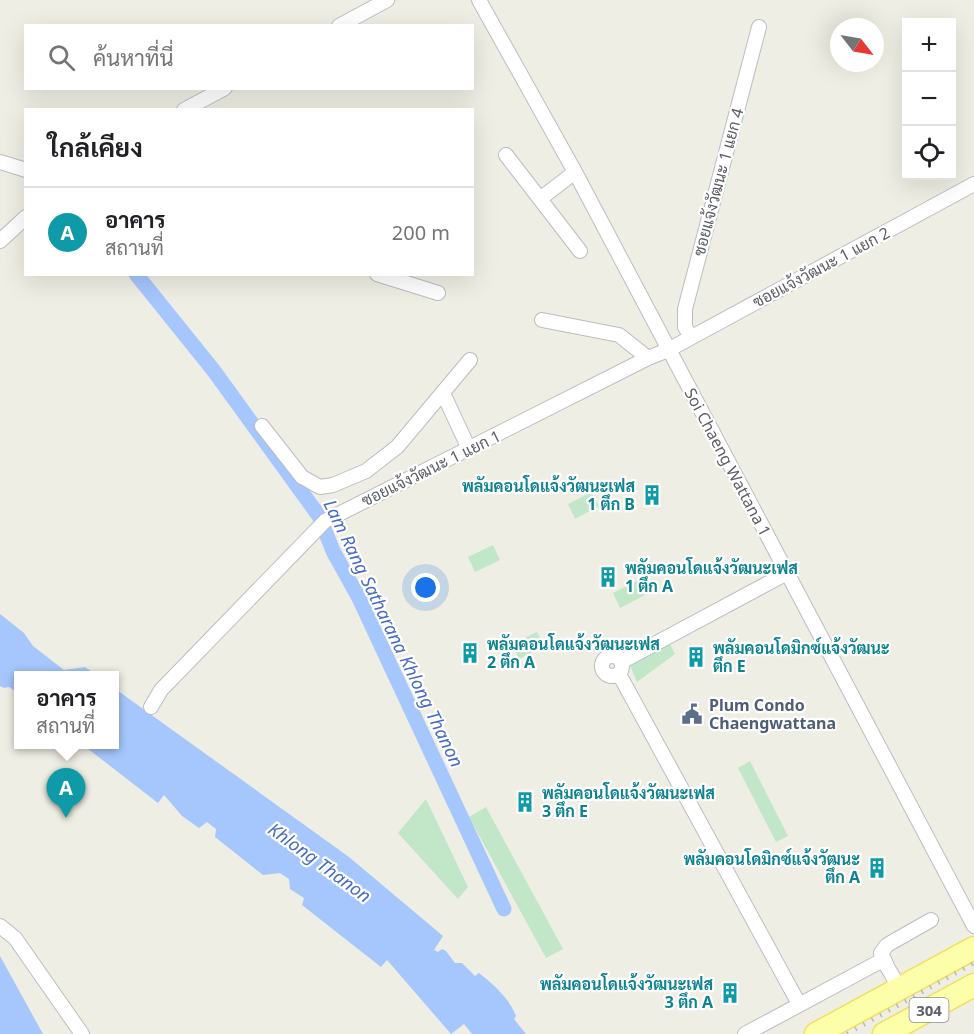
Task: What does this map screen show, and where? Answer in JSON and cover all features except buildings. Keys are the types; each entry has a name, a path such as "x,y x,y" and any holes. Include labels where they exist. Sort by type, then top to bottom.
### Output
{"main road":[{"name":"304","path":"816,1034 974,948"},
{"name":"304","path":"884,1034 974,985"}],"street":[{"path":"343,24 387,0"},
{"name":"Soi Chaeng Wattana 1","path":"479,0 575,172 974,926"},
{"name":"ซอยแจ้งวัฒนะ 1 แยก 4","path":"691,338 685,327 685,309 759,27"},
{"path":"188,108 221,90"},
{"path":"506,155 580,250"},
{"path":"0,162 24,169"},
{"path":"540,199 575,172"},
{"name":"ซอยแจ้งวัฒนะ 1 แยก 2","path":"668,350 974,184"},
{"path":"0,241 24,219"},
{"path":"383,276 438,293"},
{"path":"542,320 619,335 648,358"},
{"name":"ซอยแจ้งวัฒนะ 1 แยก 1","path":"151,707 161,690 325,521 668,350"},
{"path":"262,426 302,477 320,487 333,485 366,471 397,447 470,360"},
{"path":"443,393 469,449"},
{"path":"787,573 620,668 800,1004"},
{"path":"900,989 881,953 887,945 931,920"},
{"path":"0,926 15,938 82,1034"},
{"path":"745,1034 875,963 882,961 887,966"}],"green space":[{"path":"592,492 599,506 575,519 568,504"},
{"path":"493,545 500,560 475,572 468,557"},
{"path":"637,581 645,595 620,608 613,593"},
{"path":"537,632 544,646 519,659 512,644"},
{"path":"669,642 675,654 637,682 629,663"},
{"path":"750,761 788,836 776,842 738,768"},
{"path":"426,799 468,887 458,899 398,833"},
{"path":"486,807 563,949 546,958 469,817"}],"water":[{"path":"0,614 24,633 33,646 64,670 85,667 91,671 14,671 14,690 0,686"},
{"name":"Khlong Thanon","path":"119,692 349,857 443,936 434,950 446,951 455,963 462,963 475,976 479,973 495,987 509,1003 516,1016 514,1019 526,1034 472,1034 464,1024 451,1034 387,960 381,967 302,905 304,898 290,889 289,879 280,873 263,875 215,837 216,829 207,822 199,828 182,816 164,795 158,803 88,749 119,749"},
{"path":"0,956 43,1034 0,1034"}],"waterway":[{"name":"Lam Rang Satharana Khlong Thanon","path":"138,276 214,371 319,516 333,551 359,598 504,909"}],"railway":[{"path":"847,1034 974,963"}],"place":[{"name":"พลัมคอนโดแจ้งวัฒนะเฟส 1 ตึก B","path":"652,495"},
{"name":"พลัมคอนโดแจ้งวัฒนะเฟส 1 ตึก A","path":"608,577"},
{"name":"พลัมคอนโดแจ้งวัฒนะเฟส 2 ตึก A","path":"470,653"},
{"name":"พลัมคอนโดมิกซ์แจ้งวัฒนะ ตึก E","path":"696,657"},
{"name":"Plum Condo Chaengwattana","path":"692,714"},
{"name":"พลัมคอนโดแจ้งวัฒนะเฟส 3 ตึก E","path":"525,802"},
{"name":"อาคาร","path":"66,818"},
{"name":"พลัมคอนโดมิกซ์แจ้งวัฒนะ ตึก A","path":"877,868"},
{"name":"พลัมคอนโดแจ้งวัฒนะเฟส 3 ตึก A","path":"730,993"}]}
